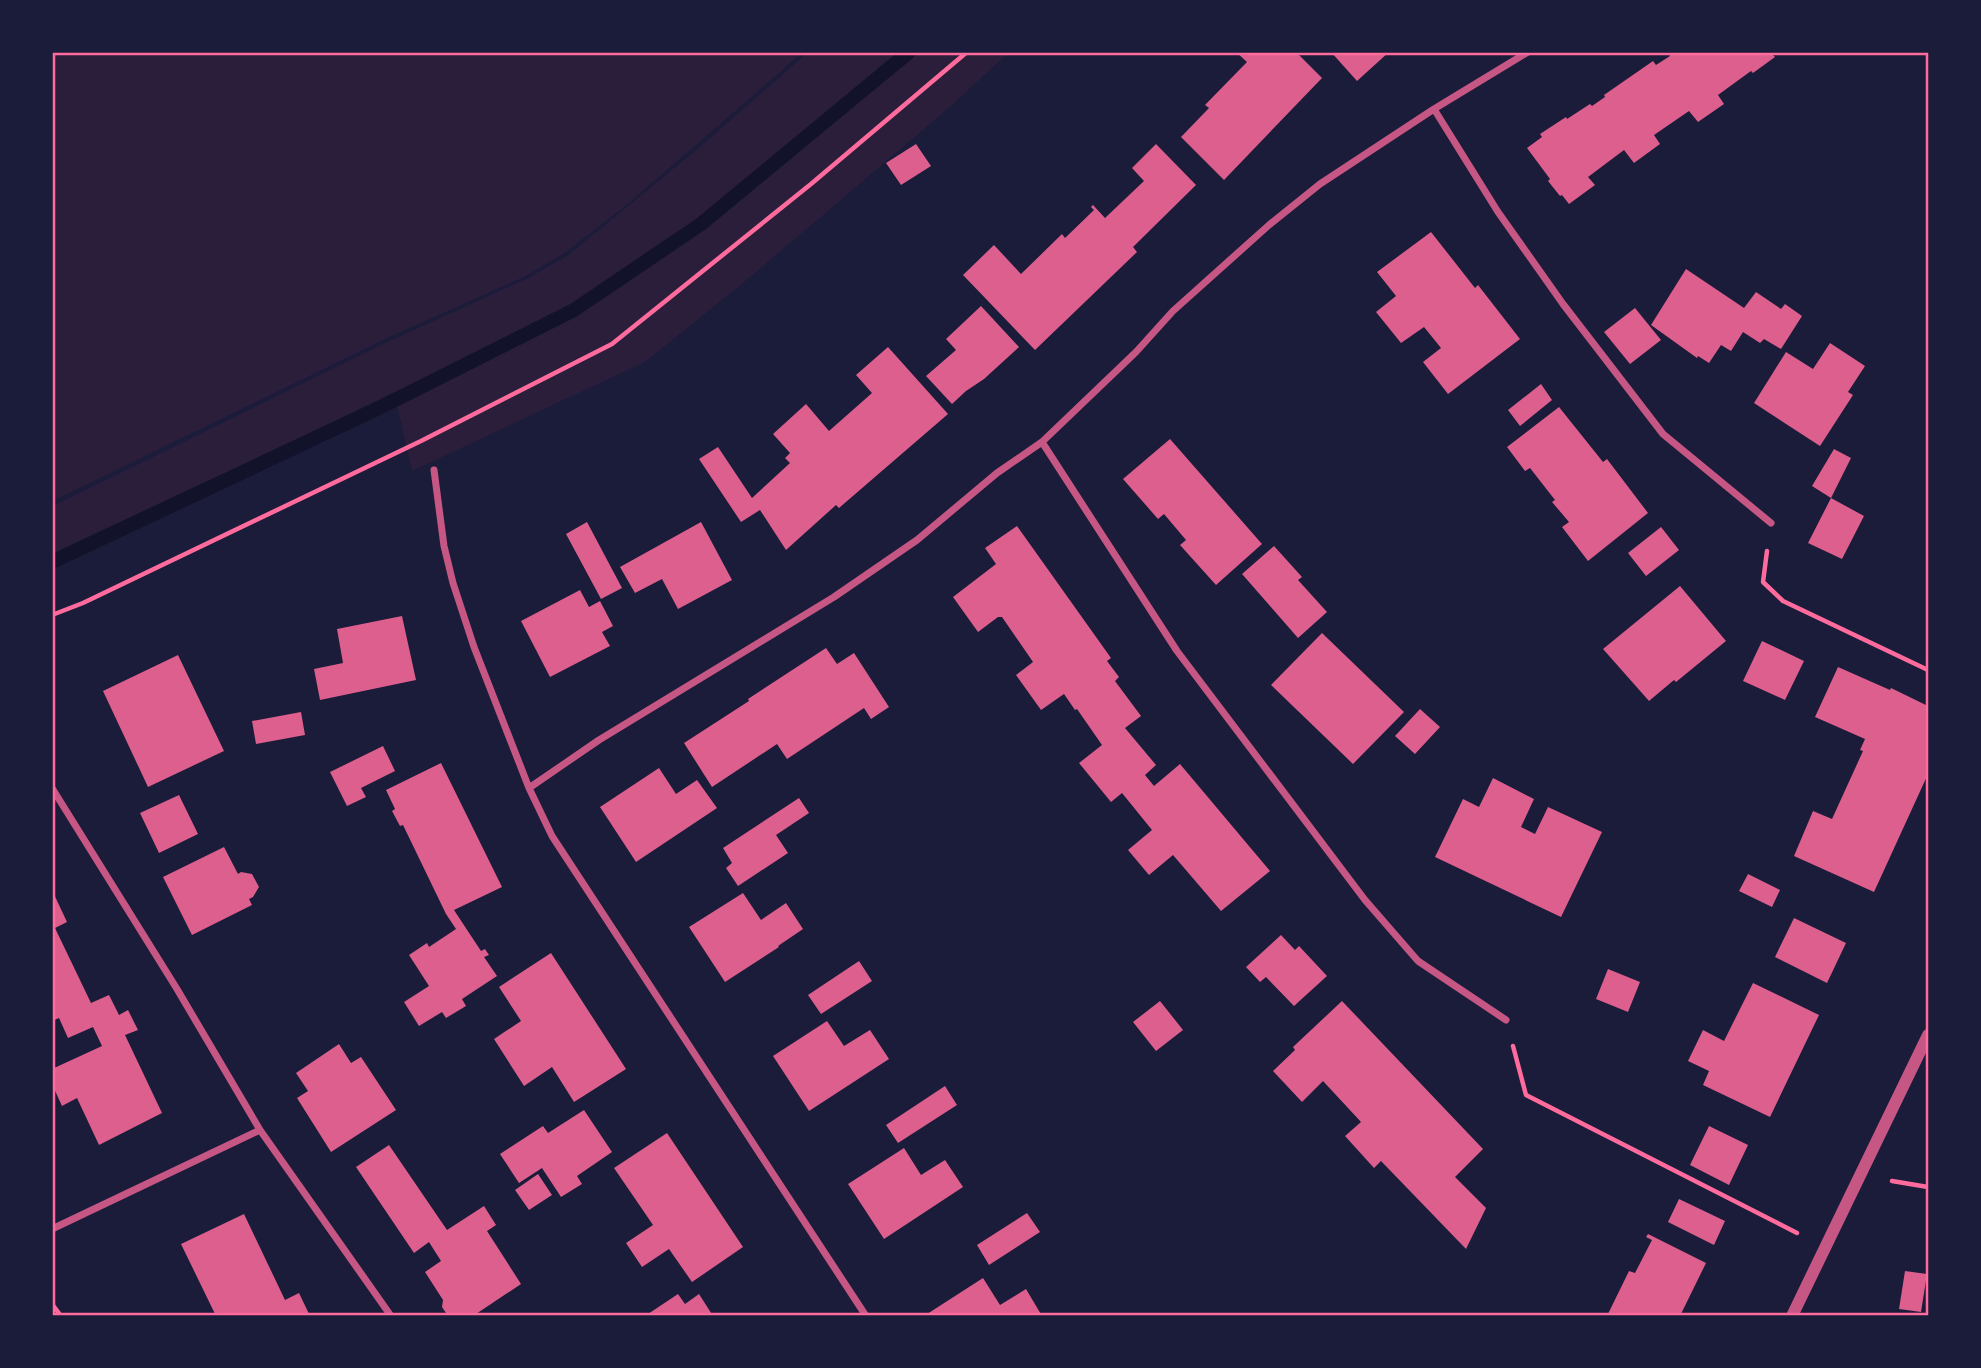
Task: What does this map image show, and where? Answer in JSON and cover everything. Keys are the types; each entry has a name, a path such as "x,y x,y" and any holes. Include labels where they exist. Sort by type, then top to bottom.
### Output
{"street":[{"path":"529,788 599,740 834,597 917,540 997,473 1042,442 1136,352 1173,311 1269,225 1320,184 1434,109 1528,52"},
{"path":"1434,109 1497,212 1563,304 1663,434 1771,523"},
{"path":"1042,442 1177,651 1365,900 1418,961 1506,1020"},
{"path":"434,470 444,546 453,583 474,647 529,788 552,836 866,1315"},
{"path":"52,788 260,1129 391,1315"},
{"path":"1792,1315 1928,1035"},
{"path":"52,1229 260,1129"}],"path":[{"path":"52,615 83,603 421,441 612,344 811,184 967,52"},
{"path":"1771,523 1763,582 1783,601 1928,670"},
{"path":"1506,1020 1525,1095 1826,1248"},
{"path":"52,1304 61,1315"}],"shaded area":[{"path":"53,52 802,53 628,204 566,252 526,276 385,339 53,501"},
{"path":"807,53 1008,53 950,107 742,284 645,362 412,471 394,392 53,553 53,506 385,343 528,278 567,256 701,146"}],"building":[{"path":"1236,52 1296,52 1322,78 1224,180 1181,137 1209,108 1205,105 1247,62"},
{"path":"1331,52 1389,52 1357,81"},
{"path":"1668,52 1776,52 1773,55 1775,57 1718,95 1724,104 1698,122 1689,111 1654,135 1660,144 1634,163 1624,150 1588,177 1595,185 1569,204 1548,181 1550,179 1527,148 1542,137 1540,134 1590,104 1592,106 1653,61 1656,65 1670,56"},
{"path":"916,144 931,166 901,185 886,163"},
{"path":"1156,144 1196,185 1133,247 1137,252 1035,350 963,275 994,245 1021,274 1062,234 1065,238 1094,210 1091,207 1093,205 1105,218 1144,181 1132,168"},
{"path":"1431,232 1475,288 1478,285 1520,339 1448,394 1423,362 1441,348 1424,327 1401,343 1376,312 1396,296 1377,272"},
{"path":"1686,269 1744,308 1756,292 1781,309 1785,304 1802,316 1781,349 1764,339 1760,343 1743,332 1731,351 1721,345 1709,363 1698,356 1697,358 1651,325"},
{"path":"981,306 1019,347 952,404 926,376 956,350 946,339"},
{"path":"1635,308 1661,340 1630,364 1604,332"},
{"path":"1830,343 1865,366 1848,392 1853,395 1820,446 1754,403 1786,352 1813,369"},
{"path":"888,347 948,414 839,508 836,505 786,550 760,510 741,522 699,459 718,447 752,498 790,463 785,458 790,453 773,434 806,404 829,431 872,393 856,375"},
{"path":"1541,384 1552,400 1520,426 1508,410"},
{"path":"1559,407 1603,462 1607,459 1648,513 1588,561 1562,527 1569,522 1552,502 1555,500 1530,468 1525,471 1507,447"},
{"path":"1170,439 1262,544 1216,585 1180,545 1186,540 1164,514 1158,519 1123,479"},
{"path":"1834,449 1851,458 1831,498 1812,486"},
{"path":"1831,498 1864,516 1842,559 1808,543"},
{"path":"587,522 622,588 601,599 566,534"},
{"path":"701,522 732,580 678,609 662,579 635,593 620,567"},
{"path":"1017,526 1111,658 1107,661 1119,677 1115,681 1141,716 1125,728 1156,765 1145,775 1154,786 1180,764 1270,871 1221,911 1173,855 1149,875 1128,850 1152,830 1122,793 1111,802 1079,763 1102,745 1077,709 1075,710 1064,694 1041,710 1016,675 1033,662 1002,617 998,617 978,632 953,597 996,564 985,548"},
{"path":"1661,527 1679,550 1646,576 1628,553"},
{"path":"1274,546 1302,577 1298,580 1327,612 1298,638 1242,574"},
{"path":"1680,586 1726,641 1649,701 1603,649"},
{"path":"580,590 589,607 600,601 613,626 602,632 610,646 550,677 521,621"},
{"path":"402,616 416,680 320,700 314,669 343,663 337,629"},
{"path":"1322,633 1404,712 1353,764 1271,685"},
{"path":"1762,641 1804,661 1785,700 1743,681"},
{"path":"826,648 837,664 854,653 889,707 871,719 864,708 787,759 777,744 712,787 684,743"},
{"path":"178,655 224,751 148,787 103,691"},
{"path":"1838,667 1928,706 1928,774 1874,892 1794,856 1813,811 1832,819 1863,751 1860,750 1865,739 1815,717"},
{"path":"1420,709 1440,727 1415,754 1395,736"},
{"path":"301,712 305,735 256,744 252,721"},
{"path":"383,746 395,771 361,788 366,797 347,806 330,772"},
{"path":"441,763 502,887 454,910 481,951 485,949 489,955 484,957 497,976 462,999 466,1006 446,1018 442,1012 419,1026 404,1002 429,986 409,955 427,943 429,947 456,929 403,825 400,826 392,811 395,809 386,790"},
{"path":"659,768 676,794 697,780 717,808 636,862 600,807"},
{"path":"1493,778 1534,799 1521,827 1535,834 1548,807 1602,832 1561,917 1435,857 1463,799 1479,807"},
{"path":"179,795 198,834 159,853 140,813"},
{"path":"799,798 809,813 776,835 788,853 738,886 726,868 732,863 723,848"},
{"path":"224,847 238,874 252,874 259,887 249,899 252,905 192,935 163,877"},
{"path":"1748,874 1780,890 1772,907 1739,891"},
{"path":"52,890 67,922 55,928 91,1003 109,995 119,1015 128,1010 138,1030 125,1035 162,1113 99,1145 77,1098 62,1106 52,1084 52,1069 102,1046 93,1027 68,1038 59,1018 52,1021"},
{"path":"743,893 761,920 786,903 803,929 725,982 689,927"},
{"path":"1794,918 1846,943 1827,983 1775,957"},
{"path":"1281,935 1295,950 1299,946 1327,976 1294,1006 1266,977 1260,982 1246,967"},
{"path":"551,953 626,1069 574,1102 552,1067 524,1086 494,1039 521,1021 499,987"},
{"path":"859,961 872,981 821,1014 808,995"},
{"path":"1608,969 1640,982 1628,1012 1596,999"},
{"path":"1753,983 1819,1015 1770,1117 1703,1085 1709,1071 1688,1061 1703,1030 1724,1041"},
{"path":"1160,1001 1183,1030 1156,1051 1133,1022"},
{"path":"1342,1001 1483,1149 1455,1177 1486,1208 1466,1249 1381,1161 1374,1168 1345,1136 1361,1122 1323,1081 1302,1102 1273,1071 1295,1050 1293,1047"},
{"path":"827,1021 844,1046 870,1030 889,1059 809,1111 773,1056"},
{"path":"339,1044 351,1063 361,1057 396,1110 331,1152 297,1098 308,1091 296,1073"},
{"path":"945,1086 957,1105 898,1143 886,1125"},
{"path":"584,1110 612,1152 577,1176 582,1184 561,1197 542,1168 519,1183 500,1154 543,1126 548,1133"},
{"path":"1709,1126 1748,1145 1729,1185 1690,1165"},
{"path":"667,1133 743,1247 692,1282 669,1249 642,1267 626,1243 653,1225 614,1168"},
{"path":"389,1145 447,1230 484,1206 496,1225 487,1231 521,1284 473,1316 448,1316 442,1307 443,1300 425,1272 441,1261 429,1242 414,1253 356,1167"},
{"path":"904,1148 921,1175 945,1160 963,1187 884,1239 848,1184"},
{"path":"538,1174 552,1195 529,1210 515,1190"},
{"path":"1679,1199 1725,1221 1714,1245 1668,1222"},
{"path":"1027,1213 1040,1232 989,1265 977,1245"},
{"path":"244,1214 285,1300 299,1293 310,1316 216,1316 181,1244"},
{"path":"1648,1234 1706,1263 1680,1316 1607,1316 1629,1271 1635,1273 1652,1240 1646,1237"},
{"path":"1905,1271 1927,1274 1921,1312 1899,1309"},
{"path":"983,1278 1000,1305 1026,1289 1042,1316 924,1316"},
{"path":"678,1294 685,1304 699,1294 713,1316 645,1316"}],"waterway":[{"path":"52,562 381,407 574,310 701,224 909,52"}]}
